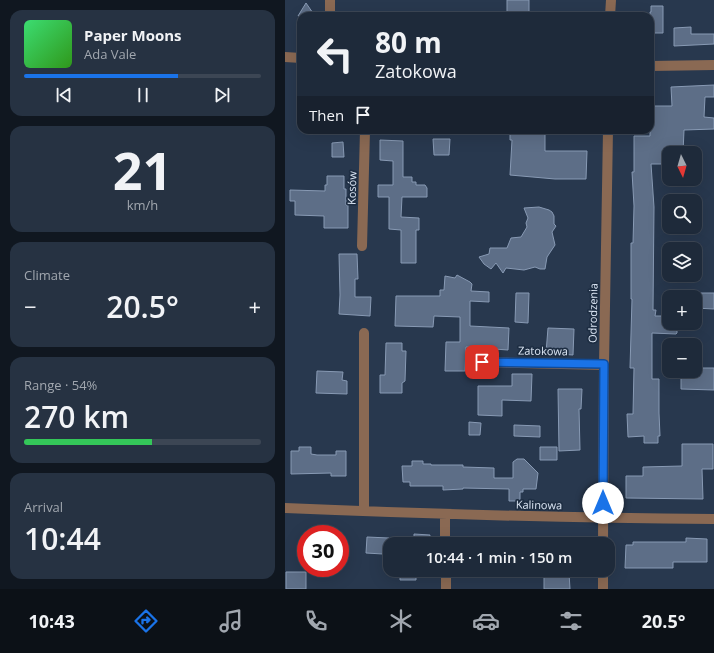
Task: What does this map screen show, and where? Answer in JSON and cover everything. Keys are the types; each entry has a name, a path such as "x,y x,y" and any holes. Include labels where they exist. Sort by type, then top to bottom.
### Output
{"street":[{"path":"330,0 330,12"},
{"path":"610,12 611,0"},
{"path":"285,57 297,58"},
{"path":"654,66 714,66"},
{"name":"Kosów","path":"362,246 365,134"},
{"name":"Odrodzenia","path":"603,537 608,134"},
{"path":"364,333 364,511"},
{"name":"Zatokowa","path":"482,362 604,364"},
{"name":"Kalinowa","path":"285,508 445,515 714,519"},
{"path":"445,515 445,537"},
{"path":"446,577 446,589"},
{"path":"603,577 603,589"}],"building":[{"path":"507,0 529,0 529,12 507,12"},
{"path":"306,3 312,12 300,12"},
{"path":"651,6 663,6 663,33 654,33 654,12 651,12"},
{"path":"691,27 691,34 714,34 714,44 674,46 674,28"},
{"path":"714,85 714,97 705,97 704,117 714,118 714,129 684,130 683,146 662,146 662,164 651,164 654,207 653,310 656,310 655,316 662,316 662,330 677,330 677,333 652,333 652,379 659,379 660,436 658,436 658,443 644,443 644,436 628,437 627,414 633,414 634,368 630,368 632,299 631,243 633,243 634,206 632,172 634,172 634,136 650,136 650,134 654,134 654,106 672,106 671,87"},
{"path":"510,134 545,134 545,151 587,151 586,179 555,179 510,175 512,140 510,140"},
{"path":"433,139 450,139 449,155 434,155"},
{"path":"380,140 403,141 403,177 412,177 412,182 416,182 416,185 425,185 427,188 427,197 402,197 401,217 419,218 419,230 416,230 416,263 401,263 401,230 389,229 389,197 378,197 378,185 393,185 393,161 380,160"},
{"path":"343,142 344,157 332,157 332,143"},
{"path":"327,176 344,176 346,205 348,205 348,228 324,228 324,216 295,215 295,201 290,201 290,190 325,191"},
{"path":"539,207 552,212 554,216 554,224 556,226 552,232 555,245 547,257 545,269 535,267 524,270 506,268 503,273 496,263 491,269 484,264 479,257 489,254 490,248 507,248 511,238 521,237 527,227 526,223 528,218 524,208"},
{"path":"339,254 357,254 358,279 355,279 355,297 371,297 370,316 339,314"},
{"path":"457,275 472,284 471,291 489,292 489,302 470,301 470,326 509,328 508,350 466,347 465,371 445,371 446,342 460,342 460,317 434,316 433,327 395,326 396,296 440,296 440,290 444,290 445,276 455,278"},
{"path":"516,293 529,293 528,323 515,322"},
{"path":"702,293 714,293 714,309 702,308"},
{"path":"548,328 574,329 573,355 546,353"},
{"path":"386,343 402,343 402,351 406,351 405,381 402,383 402,393 380,393 380,375 385,375"},
{"path":"702,368 714,368 714,390 681,389 681,378 702,378"},
{"path":"317,371 343,372 342,380 347,381 347,394 316,393"},
{"path":"512,374 532,374 531,401 502,400 502,416 478,415 478,386 512,386"},
{"path":"558,389 582,389 581,409 579,409 580,450 559,451"},
{"path":"469,422 481,423 480,435 469,435"},
{"path":"514,425 540,426 540,437 514,436"},
{"path":"682,444 713,444 713,469 702,469 703,499 626,498 626,476 643,476 643,467 682,466"},
{"path":"299,447 311,447 311,454 317,455 336,455 336,451 346,451 346,476 331,476 331,473 291,474 291,451 299,451"},
{"path":"540,447 557,447 557,460 540,460"},
{"path":"517,459 524,459 538,473 536,489 523,489 523,492 520,492 520,501 509,501 509,489 463,488 443,490 443,486 410,486 410,482 403,482 402,466 412,466 412,461 423,461 423,464 431,465 463,465 463,467 494,468 494,478 513,478 513,462"},
{"path":"414,534 430,535 430,537 414,537"},
{"path":"367,537 383,538 383,554 366,553"},
{"path":"686,538 707,539 707,562 673,562 673,568 625,568 626,545 633,545 633,542 686,542"},
{"path":"286,572 297,572 297,577 306,577 306,589 286,589"},
{"path":"400,577 416,577 416,580 400,580"},
{"path":"544,577 569,577 570,589 544,589"}],"route":[{"path":"482,362 604,364 603,503"}]}
